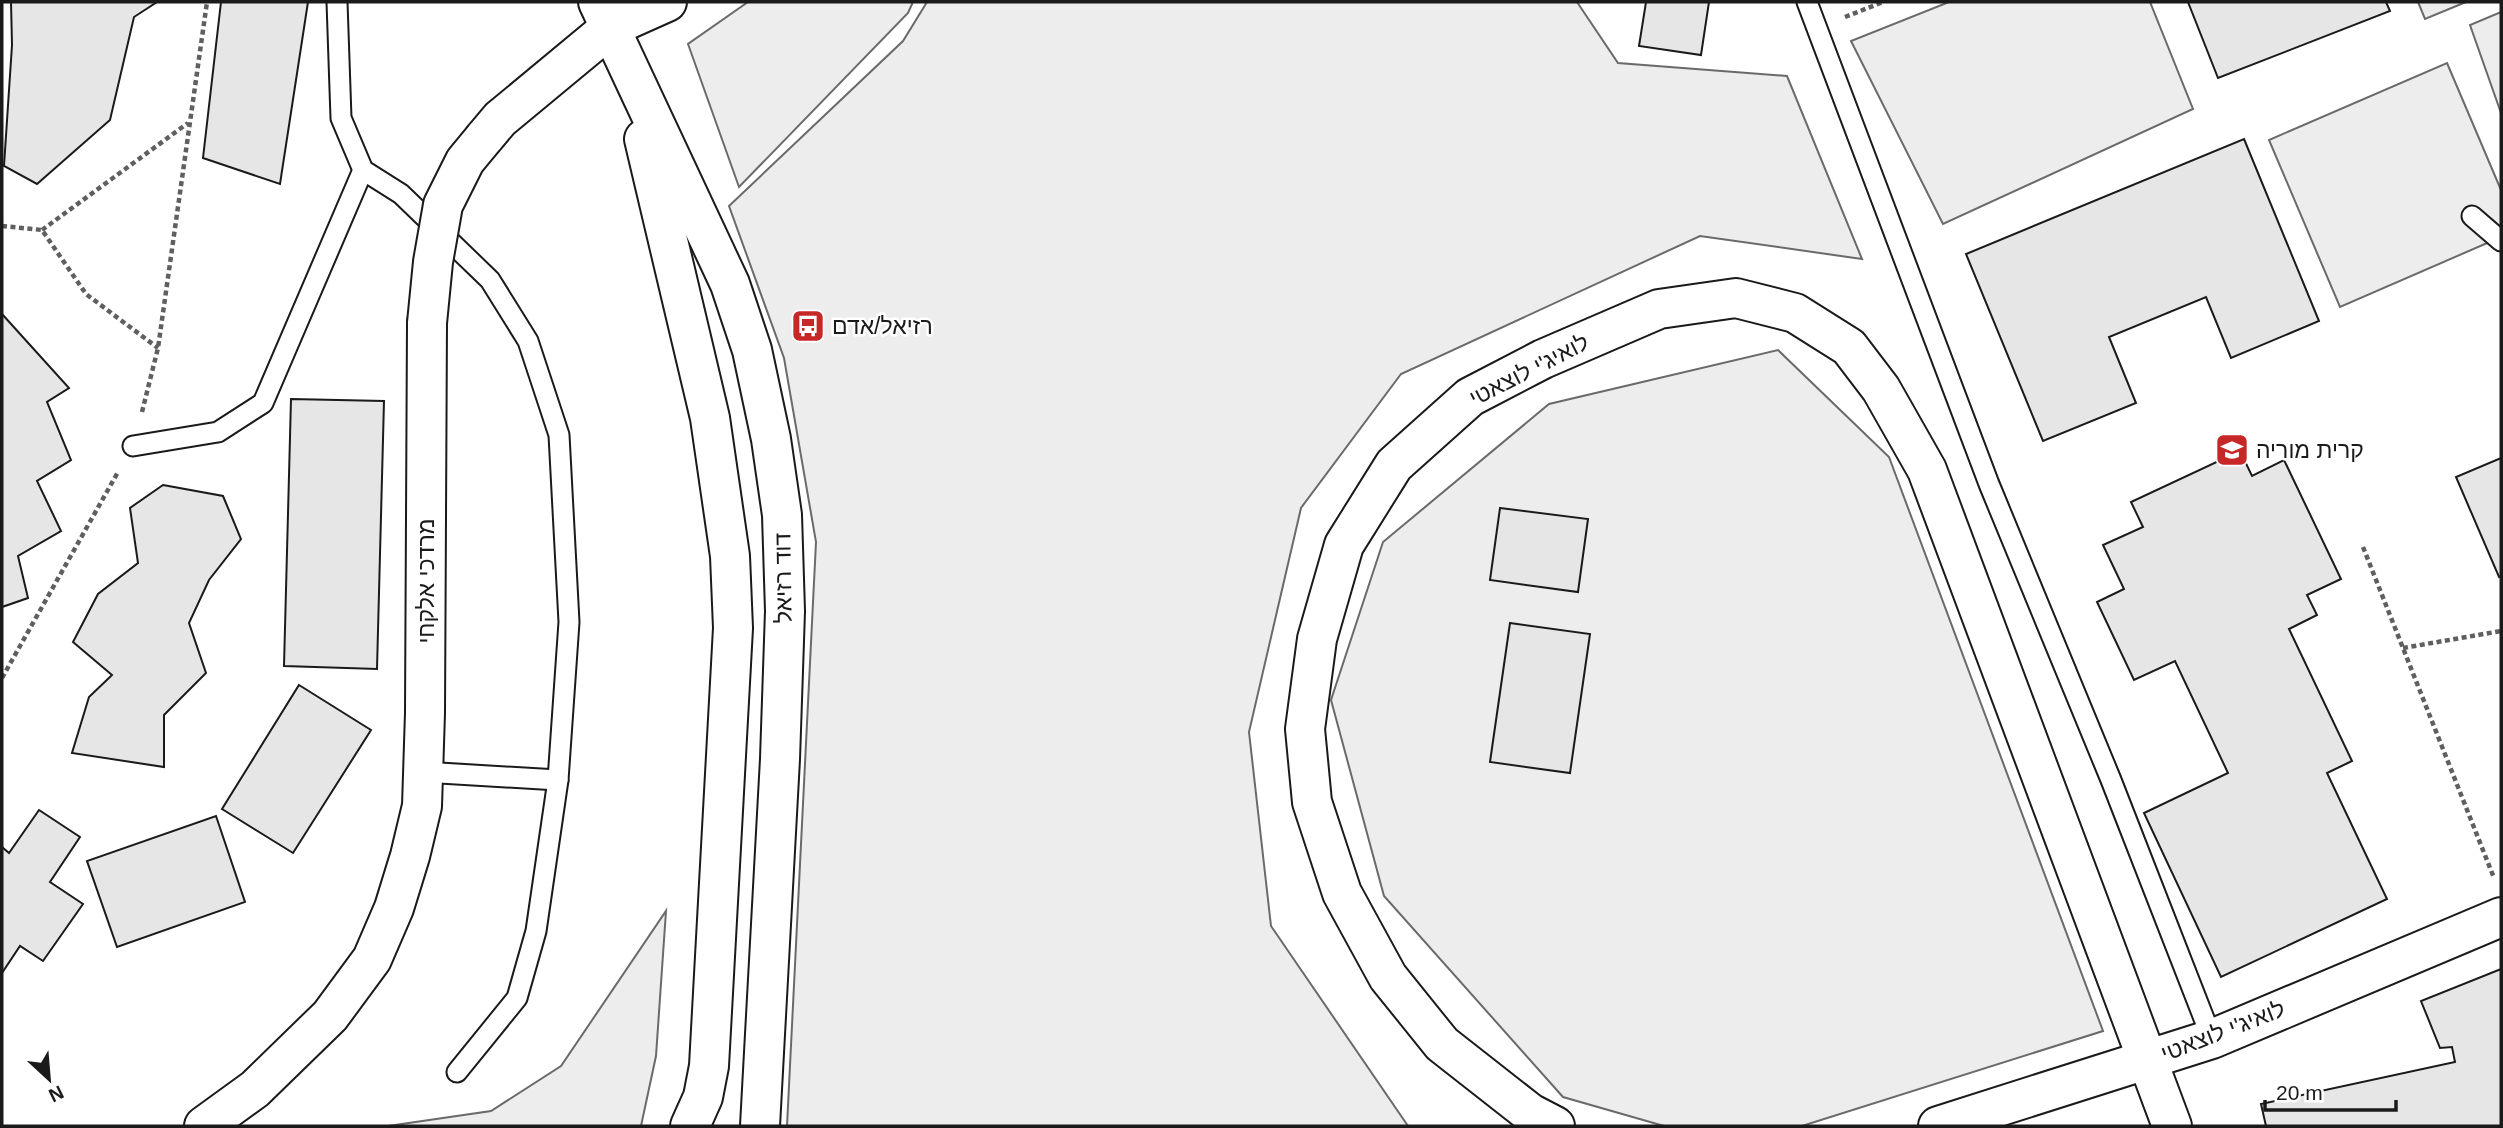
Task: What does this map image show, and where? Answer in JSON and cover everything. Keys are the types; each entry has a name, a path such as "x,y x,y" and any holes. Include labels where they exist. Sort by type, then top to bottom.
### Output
{"street":[{"name":"מרדכי אלקחי","path":"205,1126 255,1089 330,1016 372,959 394,908 410,856 422,806 427,323 433,262 443,205 466,161 500,119 611,29 667,2"},
{"path":"611,29 710,418 730,556 733,628 709,1066 703,1097 690,1126"},
{"name":"דוד רזיאל","path":"611,29 730,284 752,350 771,439 782,515 785,611 780,759 760,1126"},
{"name":"לואיג'י לוצאטי","path":"1555,1126 1530,1113 1442,1045 1388,977 1342,893 1312,802 1305,729 1317,639 1344,545 1394,465 1470,397 1543,359 1659,309 1736,298 1795,313 1849,347 1881,389 1927,470 2172,1126"},
{"name":"לואיג'י לוצאטי","path":"1938,1126 2212,1039 2499,901"}],"lane":[{"path":"337,2 341,118 363,170 401,194 490,280 528,341 559,435 569,622 558,780 536,931 517,999 457,1072"},
{"path":"1807,2 1989,484 2111,780 2212,1039"},
{"path":"133,446 218,432 263,403 363,170"},
{"path":"2472,216 2501,241"},
{"path":"423,772 558,780"}],"path":[{"path":"2,678 133,446 158,348 207,2"},
{"path":"2,226 42,230 189,122"},
{"path":"42,230 86,294 158,348"},
{"path":"2363,547 2499,901"},
{"path":"2403,648 2501,631"}],"shaded area":[{"path":"748,2 913,2 908,13 739,187 688,44"},
{"path":"927,2 1577,2 1618,63 1787,76 1862,259 1700,236 1401,374 1301,508 1249,732 1271,926 1408,1126 787,1126 816,542 784,358 729,206 903,41"},
{"path":"1949,2 2150,2 2193,109 1943,224 1851,41"},
{"path":"2418,2 2466,2 2425,19"},
{"path":"2501,12 2501,113 2470,25"},
{"path":"2447,63 2501,190 2501,237 2340,307 2269,140"},
{"path":"1778,350 1889,457 2103,1031 1802,1126 1664,1126 1563,1097 1384,896 1331,700 1383,542 1549,404"},
{"path":"666,911 656,1056 641,1126 388,1126 491,1111 561,1066"}],"building":[{"path":"11,2 157,2 134,17 110,120 37,184 4,166 12,45"},
{"path":"221,2 308,2 280,184 203,158"},
{"path":"1646,2 1709,2 1701,55 1639,46"},
{"path":"2188,2 2386,2 2390,11 2218,78"},
{"path":"2244,139 2319,321 2231,358 2206,297 2109,337 2136,403 2043,441 1966,254"},
{"path":"2,314 69,388 47,402 71,460 37,481 61,531 18,556 28,598 2,607"},
{"path":"291,399 384,401 377,669 284,666"},
{"path":"2240,451 2252,476 2284,460 2341,579 2307,595 2317,615 2289,629 2352,761 2327,773 2387,899 2221,977 2144,813 2228,773 2175,661 2134,680 2097,602 2124,589 2103,545 2143,527 2131,502"},
{"path":"2501,458 2501,576 2499,577 2456,477"},
{"path":"163,485 223,496 241,539 209,580 189,623 206,673 164,715 164,767 72,753 89,697 112,675 73,642 98,594 138,563 130,508"},
{"path":"1500,508 1588,519 1578,592 1490,580"},
{"path":"1510,623 1590,634 1570,773 1490,762"},
{"path":"299,685 371,730 293,853 222,809"},
{"path":"39,810 80,837 50,882 83,904 43,961 20,946 2,973 2,847 9,853"},
{"path":"216,816 245,902 117,947 87,861"},
{"path":"2501,969 2501,1126 2266,1126 2261,1104 2455,1062 2452,1047 2440,1048 2421,1001"}],"place":[{"name":"רזיאל/אדם","path":"808,326"},
{"name":"קרית מוריה","path":"2232,450"}]}
